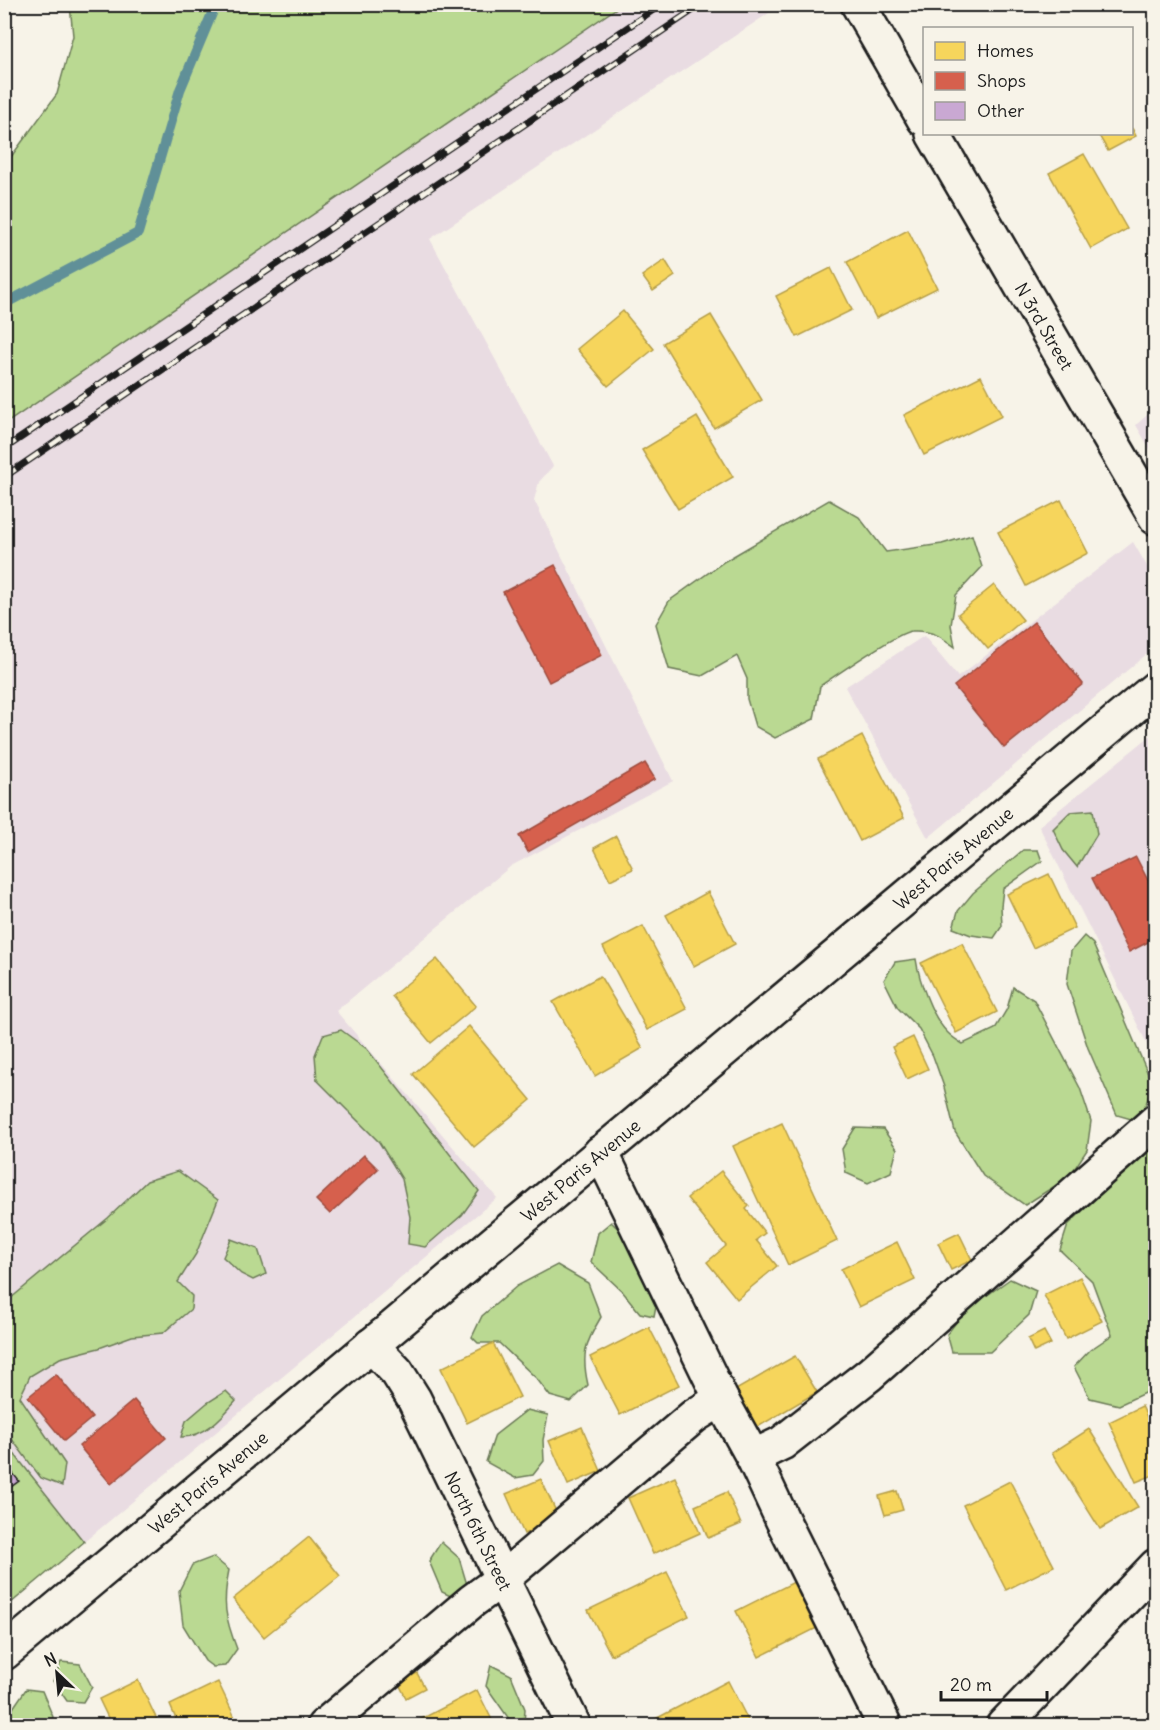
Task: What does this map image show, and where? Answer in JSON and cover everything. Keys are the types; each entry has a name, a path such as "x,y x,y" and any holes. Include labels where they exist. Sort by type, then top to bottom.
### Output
{"main road":[{"path":"858,4 923,117"},
{"name":"N 3rd Street","path":"934,135 1155,518"},
{"name":"West Paris Avenue","path":"4,1653 1155,688"},
{"path":"753,1457 782,1443 870,1374 1155,1121"},
{"path":"601,1152 722,1401 753,1457 885,1725"},
{"name":"North 6th Street","path":"371,1345 397,1372 414,1399 574,1725"},
{"path":"324,1725 694,1416 722,1401"},
{"path":"1003,1725 1151,1581"}],"shaded area":[{"path":"621,5 786,5 769,13 430,239 553,466 539,482 534,500 673,781 511,866 336,1011 497,1198 84,1542 5,1441 4,424"},
{"path":"1155,408 1155,458 1136,425"},
{"path":"1133,542 1155,580 1155,647 928,838 845,687 924,636 958,677"},
{"path":"1155,732 1155,1060 1039,826"}],"green space":[{"path":"70,4 621,5 5,424 5,165 57,94 73,36"},
{"path":"829,500 859,517 886,552 942,544 972,535 982,567 956,595 951,625 955,647 940,637 925,632 912,631 894,638 820,686 814,719 775,738 755,726 747,699 747,679 737,656 702,676 669,669 656,624 669,601 725,561"},
{"path":"1093,810 1097,834 1077,867 1063,850 1053,829 1070,812"},
{"path":"1023,850 1038,850 1042,861 1003,889 1002,926 994,938 971,935 953,928 958,911 973,893"},
{"path":"1084,936 1093,944 1151,1081 1146,1103 1141,1111 1131,1119 1117,1115 1088,1048 1067,984 1071,951"},
{"path":"916,959 923,988 932,1009 948,1033 963,1044 995,1029 1007,1009 1013,987 1034,1000 1080,1088 1091,1121 1087,1150 1069,1177 1025,1205 983,1176 955,1132 944,1087 933,1056 919,1029 898,1008 884,980 895,962"},
{"path":"341,1030 367,1049 479,1191 462,1215 425,1247 408,1244 410,1217 402,1179 379,1142 317,1080 315,1055 323,1035"},
{"path":"855,1128 883,1129 897,1149 891,1172 868,1183 846,1173 842,1149"},
{"path":"1155,1145 1155,1388 1119,1405 1090,1398 1074,1367 1090,1350 1112,1335 1092,1281 1060,1250 1068,1225 1141,1154"},
{"path":"178,1171 218,1200 196,1254 178,1282 192,1296 191,1309 163,1333 132,1336 99,1348 60,1358 30,1376 20,1397 65,1464 62,1486 41,1478 5,1430 5,1303 108,1218 147,1181"},
{"path":"611,1222 627,1237 657,1301 654,1316 640,1313 622,1291 591,1262 598,1233"},
{"path":"231,1239 258,1249 266,1274 253,1280 241,1274 223,1257"},
{"path":"557,1265 588,1283 601,1317 586,1350 585,1365 588,1385 571,1402 550,1396 537,1379 499,1343 478,1343 472,1337 482,1316 517,1286"},
{"path":"1010,1279 1036,1291 1029,1315 990,1352 952,1352 947,1334 965,1311"},
{"path":"226,1391 236,1401 225,1414 205,1430 181,1437 186,1421"},
{"path":"527,1410 548,1415 543,1440 544,1461 533,1475 515,1478 486,1462 495,1435"},
{"path":"4,1441 84,1542 5,1608 4,1608"},
{"path":"441,1542 459,1558 468,1588 457,1599 442,1592 429,1561"},
{"path":"213,1557 229,1570 225,1601 237,1649 225,1666 213,1667 205,1661 183,1625 179,1591 192,1565"},
{"path":"61,1662 80,1664 92,1687 83,1702 67,1701 53,1681"},
{"path":"491,1665 511,1675 525,1709 524,1725 509,1719 486,1686"},
{"path":"26,1689 42,1691 53,1717 49,1725 10,1725 11,1711"}],"building: Homes":[{"path":"1133,130 1136,136 1108,151 1099,135 1133,135"},
{"path":"1084,154 1127,229 1091,249 1049,173"},
{"path":"908,230 937,288 876,318 847,262"},
{"path":"665,260 675,276 653,291 642,276"},
{"path":"831,268 852,310 797,337 776,296"},
{"path":"623,311 654,349 608,386 577,349"},
{"path":"711,315 762,400 714,428 663,343"},
{"path":"981,376 1002,416 924,455 904,415"},
{"path":"697,417 733,477 678,509 642,450"},
{"path":"1061,500 1088,553 1026,586 998,532"},
{"path":"994,585 1023,620 988,649 958,614"},
{"path":"862,736 904,818 860,841 818,759"},
{"path":"616,836 633,869 610,880 594,848"},
{"path":"1049,874 1075,928 1033,948 1007,894"},
{"path":"708,892 735,944 694,966 666,915"},
{"path":"643,926 687,1009 647,1030 603,947"},
{"path":"962,943 997,1012 956,1033 921,963"},
{"path":"437,959 476,1006 431,1043 392,996"},
{"path":"600,976 643,1048 595,1076 553,1002"},
{"path":"469,1026 531,1100 474,1147 413,1074"},
{"path":"913,1037 928,1069 907,1079 892,1047"},
{"path":"782,1123 837,1241 788,1265 733,1146"},
{"path":"721,1171 749,1206 746,1209 765,1233 756,1240 777,1266 737,1299 707,1262 726,1246 687,1198"},
{"path":"959,1233 972,1260 951,1270 938,1243"},
{"path":"897,1242 915,1280 859,1307 841,1269"},
{"path":"1080,1277 1102,1321 1066,1339 1044,1295"},
{"path":"649,1327 679,1385 620,1415 590,1357"},
{"path":"1044,1331 1051,1344 1034,1352 1028,1339"},
{"path":"493,1343 520,1397 467,1423 441,1368"},
{"path":"795,1356 817,1392 756,1428 734,1391"},
{"path":"1142,1406 1156,1436 1156,1474 1136,1482 1109,1422"},
{"path":"582,1427 601,1471 568,1485 549,1441"},
{"path":"1089,1429 1138,1507 1100,1529 1052,1453"},
{"path":"675,1477 700,1533 653,1554 628,1498"},
{"path":"541,1479 559,1518 524,1534 506,1494"},
{"path":"1010,1481 1054,1566 1006,1590 963,1505"},
{"path":"897,1491 903,1510 885,1515 879,1496"},
{"path":"727,1492 741,1524 708,1538 695,1506"},
{"path":"309,1537 340,1576 264,1637 233,1599"},
{"path":"667,1572 689,1616 611,1655 588,1610"},
{"path":"794,1582 817,1628 759,1657 736,1611"},
{"path":"417,1673 425,1688 406,1698 398,1682"},
{"path":"138,1680 160,1726 112,1726 99,1699"},
{"path":"728,1681 751,1726 642,1726"},
{"path":"218,1682 239,1726 179,1726 170,1705"},
{"path":"477,1690 495,1726 408,1726"}],"building: Shops":[{"path":"555,565 602,655 549,682 503,592"},
{"path":"1034,622 1083,684 1004,748 954,686"},
{"path":"645,763 655,779 528,852 519,836"},
{"path":"1136,857 1156,896 1156,938 1129,952 1092,878"},
{"path":"364,1155 378,1169 330,1214 316,1200"},
{"path":"56,1374 92,1418 64,1441 28,1397"},
{"path":"134,1400 166,1438 111,1484 79,1446"}],"building: Other":[{"path":"4,1462 19,1481 4,1492"}],"waterway":[{"path":"4,304 138,233 180,90 216,4"}],"railway":[{"path":"4,449 662,4"},
{"path":"4,477 702,4"}]}
